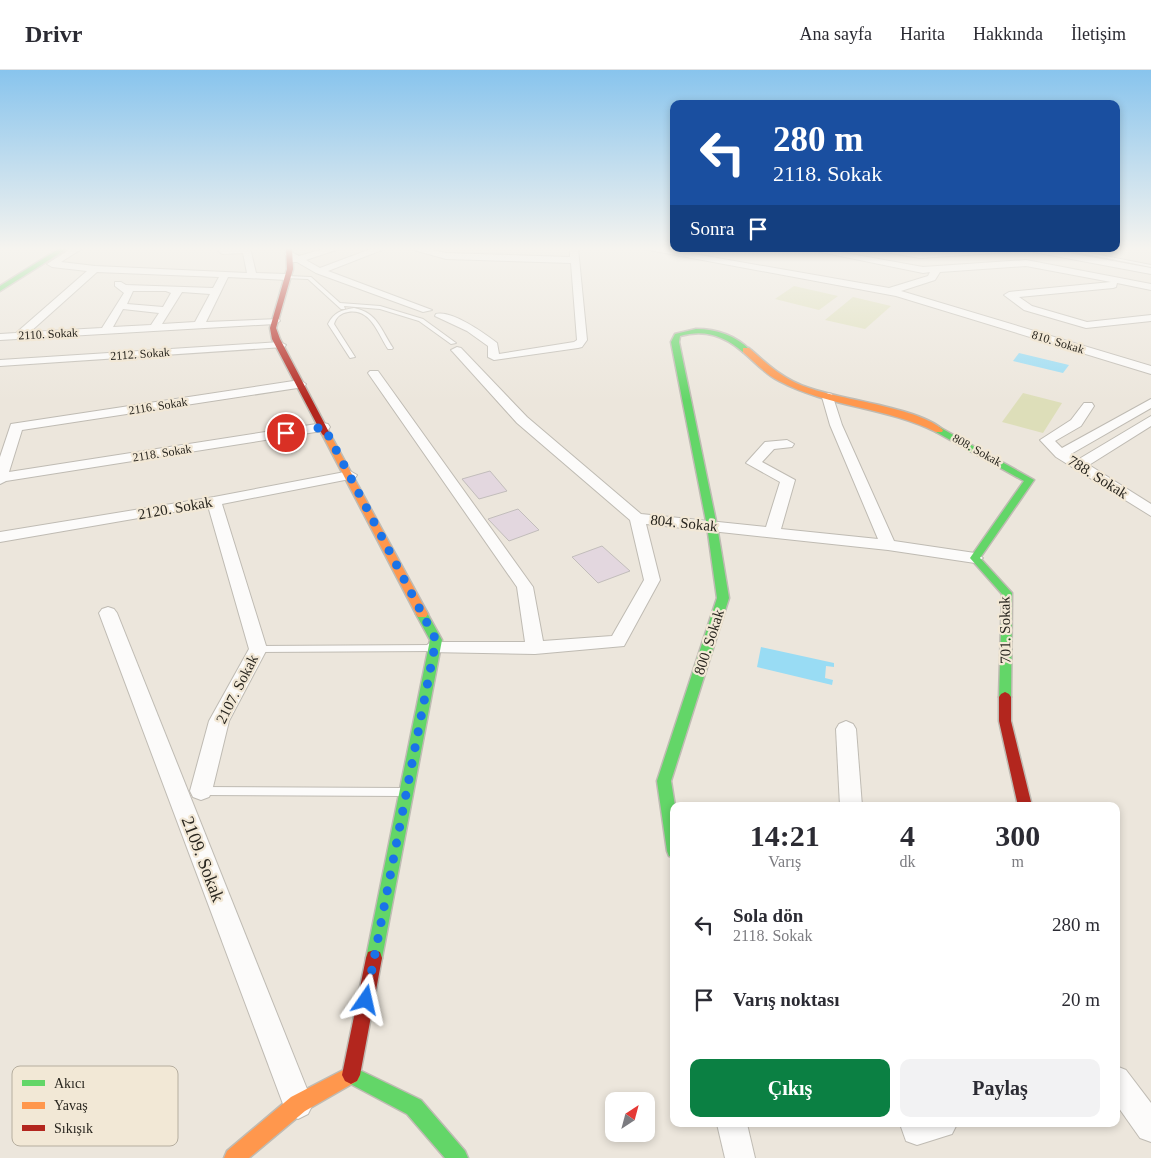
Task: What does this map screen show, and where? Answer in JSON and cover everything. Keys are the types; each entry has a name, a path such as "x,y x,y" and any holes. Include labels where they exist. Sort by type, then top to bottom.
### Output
{"street":[{"path":"19,336 61,299"},
{"path":"105,331 125,299"},
{"path":"154,328 173,299"},
{"path":"199,326 212,299"},
{"path":"281,299 273,328 280,345 436,640 351,1075"},
{"path":"396,299 427,310"},
{"path":"440,316 471,329 493,346 494,357 506,357 578,345 582,340 579,299"},
{"name":"810. Sokak","path":"916,299 1151,370"},
{"path":"1015,299 1028,308 1061,316 1086,325 1151,318"},
{"path":"120,306 166,310"},
{"name":"2110. Sokak","path":"0,337 275,321"},
{"name":"808. Sokak","path":"675,342 677,335 693,329 731,337 784,381 828,397 924,420 1029,480 975,558"},
{"name":"800. Sokak","path":"670,824 664,781 724,598 712,526 675,342"},
{"name":"2112. Sokak","path":"0,364 280,345"},
{"name":"804. Sokak","path":"455,346 522,420 637,518 888,545 975,558"},
{"path":"374,373 525,587 535,648"},
{"name":"2116. Sokak","path":"0,479 16,428 300,384"},
{"path":"828,397 836,425 888,545"},
{"path":"1061,454 1151,403"},
{"name":"788. Sokak","path":"1088,406 1076,423 1047,440 1061,454 1148,505"},
{"path":"1080,465 1151,420"},
{"name":"2118. Sokak","path":"0,479 324,427"},
{"path":"772,533 788,480 753,464 770,445 787,444"},
{"name":"2120. Sokak","path":"0,538 350,475"},
{"name":"2107. Sokak","path":"201,790 219,721 258,649 214,501"},
{"path":"434,648 535,648 618,642 652,580 637,518"},
{"name":"701. Sokak","path":"975,558 1007,593 1005,721 1024,802"},
{"name":"2109. Sokak","path":"108,613 298,1104"},
{"path":"846,729 851,802"},
{"path":"234,1158 298,1104 351,1075"},
{"path":"351,1075 414,1107 458,1158"},
{"path":"1120,1086 1151,1127"},
{"path":"733,1127 740,1158"},
{"path":"916,1127 917,1130 930,1127"}],"lane":[{"path":"333,299 345,311"},
{"path":"339,304 380,308 421,320 429,324 455,346"},
{"path":"352,357 331,324 335,316 345,311 358,310 368,312 375,320 378,332 390,348"},
{"path":"258,649 434,648"},
{"path":"201,790 406,792"}],"green space":[{"path":"775,299 834,299 819,310"},
{"path":"851,299 860,299 891,306 865,329 825,320"},
{"path":"1023,393 1062,403 1043,433 1002,422"}],"water":[{"path":"1019,353 1069,365 1063,373 1013,361"},
{"path":"761,647 834,663 834,667 826,666 825,678 833,680 832,685 757,667"}],"building":[{"path":"490,471 507,491 479,499 462,479"},
{"path":"518,509 539,530 509,541 488,519"},
{"path":"602,546 630,571 598,583 572,557"}],"traffic: fast":[{"path":"670,823 664,781 723,598 712,526 675,342 677,335 687,332 714,332 730,339 746,350"},
{"path":"939,430 1029,480 975,558 1007,593 1005,697"},
{"path":"374,958 436,640 422,614"},
{"path":"351,1075 414,1107 458,1158"}],"traffic: slow":[{"path":"746,350 775,375 804,389 902,414 939,430"},
{"path":"326,434 422,614"},
{"path":"234,1158 298,1104 351,1075"}],"traffic: jam":[{"path":"281,299 273,328 276,339 326,434"},
{"path":"1005,697 1005,721 1024,802"},
{"path":"351,1075 374,958"}],"route":[{"path":"286,433 324,427 436,640 366,1000"}]}
